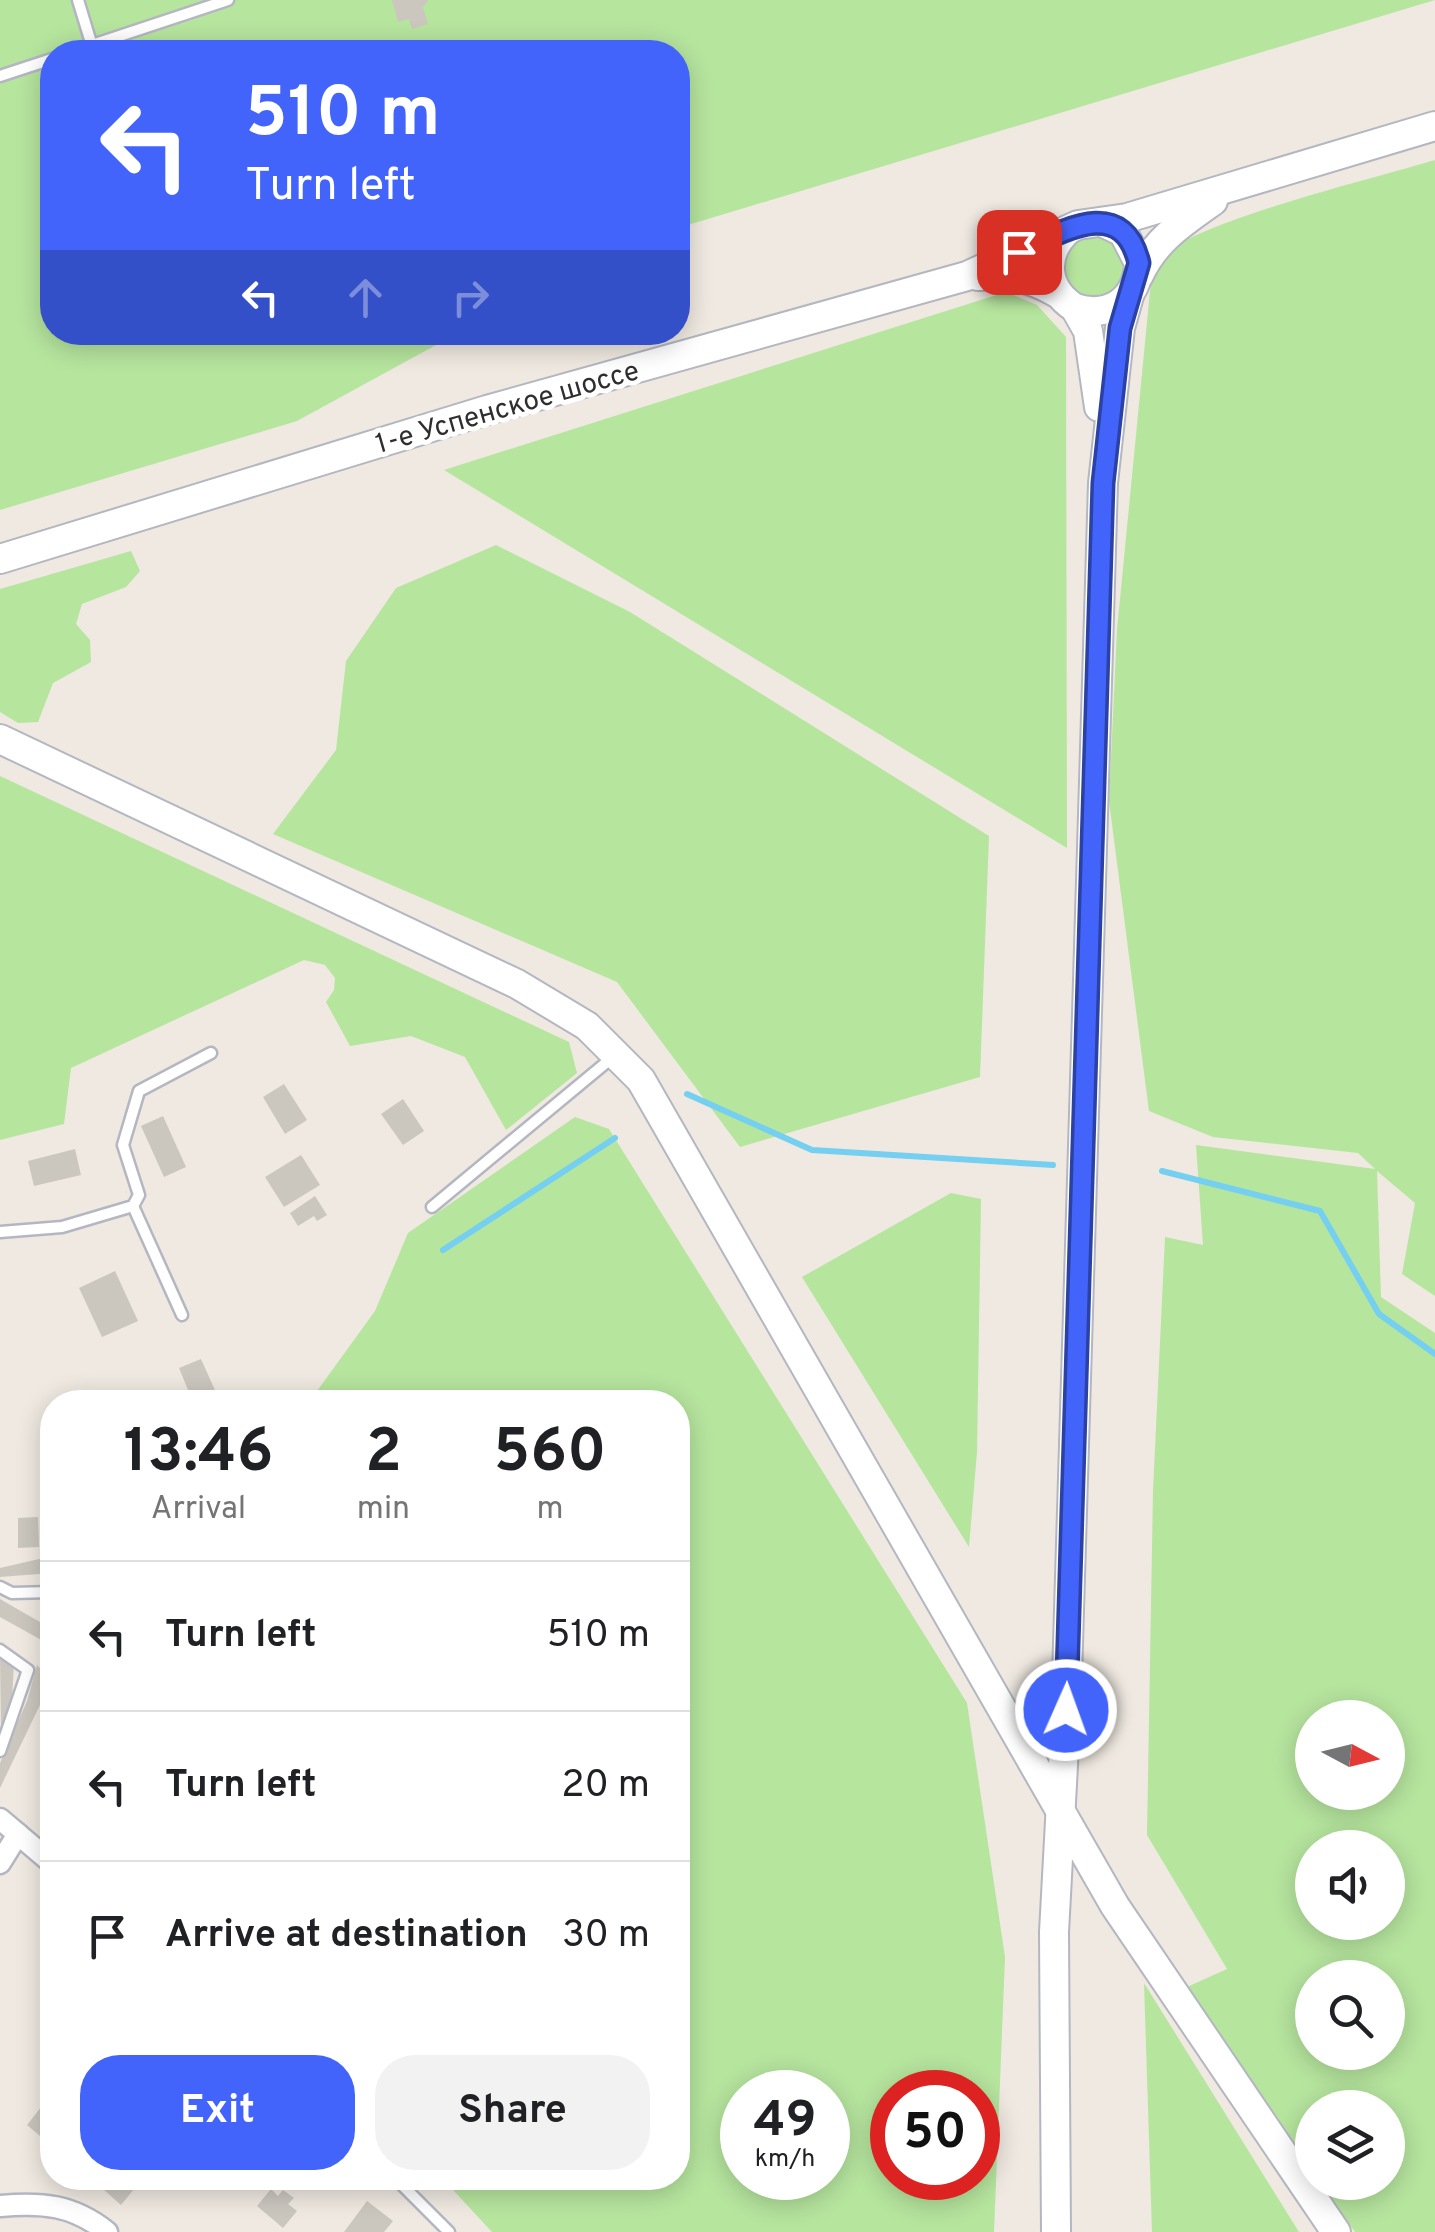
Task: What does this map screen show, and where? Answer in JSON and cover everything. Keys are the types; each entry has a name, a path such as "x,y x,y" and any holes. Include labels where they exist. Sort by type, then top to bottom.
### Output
{"main road":[{"name":"1-е Успенское шоссе","path":"0,558 487,410 967,276 1068,230 1230,189 1435,126"},
{"path":"1103,483 1120,328 1134,285 1149,253 1173,229 1230,189"},
{"path":"967,276 1009,274 1035,280 1066,300 1110,310 1134,285 1131,241 1102,222"},
{"path":"1056,2232 1055,1914 1066,1710 1103,483 1098,376 1088,331 1066,300 1050,260 1068,230"},
{"path":"0,739 518,984 557,1004 618,1053 641,1080 707,1193 1115,1906 1336,2232"},
{"path":"1006,1717 1026,1726 1044,1727 1066,1710"},
{"path":"1055,1914 1082,1896 1095,1896 1115,1906"}],"street":[{"path":"0,1819 40,1853"},
{"path":"0,1863 18,1834"},
{"path":"0,2206 49,2203 84,2214 108,2232"}],"lane":[{"path":"78,0 90,40"},
{"path":"110,40 228,0"},
{"path":"0,76 40,63"},
{"path":"0,1232 62,1227 133,1206 139,1195 124,1145 139,1091 211,1053"},
{"path":"432,1207 618,1053"},
{"path":"133,1206 182,1315"},
{"path":"0,1588 12,1593 40,1592"},
{"path":"0,1650 21,1661 28,1679 0,1751"},
{"path":"407,2190 449,2232"}],"green space":[{"path":"0,0 1435,0 690,224 690,40 40,40 40,345 436,345 297,421 0,510"},
{"path":"1435,160 1435,1296 1402,1274 1415,1203 1377,1171 1381,1297 1435,1333 1435,2232 1355,2232 1333,2200 1405,2200 1405,2090 1295,2090 1295,2145 1187,1987 1227,1969 1147,1835 1153,1491 1165,1237 1203,1245 1196,1145 1375,1169 1358,1153 1213,1137 1149,1111 1109,801 1117,630 1151,281 1166,254 1184,241 1293,201"},
{"path":"1094,236 1116,245 1125,267 1116,289 1094,298 1072,289 1063,267 1072,245"},
{"path":"1006,292 1037,305 1066,337 1067,848 444,470"},
{"path":"496,545 630,612 989,836 980,1077 740,1147 617,982 273,834 336,750 346,661 396,588"},
{"path":"131,551 140,571 126,587 82,604 76,624 90,640 91,662 53,683 38,722 18,723 0,712 0,589"},
{"path":"0,776 569,1042 577,1073 506,1130 465,1057 411,1036 350,1046 326,1002 334,990 335,978 325,965 304,960 71,1068 64,1124 0,1140"},
{"path":"575,1117 609,1129 967,1703 1005,1957 1000,2082 1000,2070 870,2070 870,2200 995,2200 994,2232 492,2232 453,2190 690,2190 690,1390 318,1390 375,1311 408,1233"},
{"path":"951,1193 981,1199 977,1452 969,1547 802,1277"},
{"path":"1144,1983 1299,2232 1152,2232"}],"building":[{"path":"392,0 428,0 423,7 428,24 412,29 409,19 398,22"},
{"path":"284,1084 307,1120 285,1134 263,1097"},
{"path":"403,1099 424,1131 403,1145 381,1114"},
{"path":"163,1116 186,1167 164,1177 141,1126"},
{"path":"75,1149 81,1175 34,1186 28,1161"},
{"path":"301,1155 320,1185 284,1207 265,1177"},
{"path":"315,1196 327,1215 317,1221 314,1216 298,1226 290,1213"},
{"path":"115,1271 138,1321 102,1337 79,1288"},
{"path":"201,1359 215,1390 188,1390 179,1368"},
{"path":"38,1517 39,1547 18,1548 18,1518"},
{"path":"40,1559 40,1574 0,1577 0,1568"},
{"path":"0,1599 40,1622 40,1639 0,1617"},
{"path":"0,1656 14,1663 12,1700 1,1730"},
{"path":"37,1665 40,1705 0,1788 0,1763 27,1701"},
{"path":"40,2108 40,2136 27,2125"},
{"path":"104,2190 133,2190 121,2205"},
{"path":"270,2190 278,2196 283,2190 294,2198 288,2204 297,2211 283,2228 257,2206"},
{"path":"367,2201 393,2221 384,2232 344,2232"}],"waterway":[{"path":"687,1094 812,1150 1053,1165"},
{"path":"443,1250 615,1138"},
{"path":"1162,1171 1320,1211 1379,1314 1435,1354"}],"route":[{"path":"1019,252 1078,225 1102,222 1123,232 1139,263 1120,328 1103,483 1066,1710"}]}
